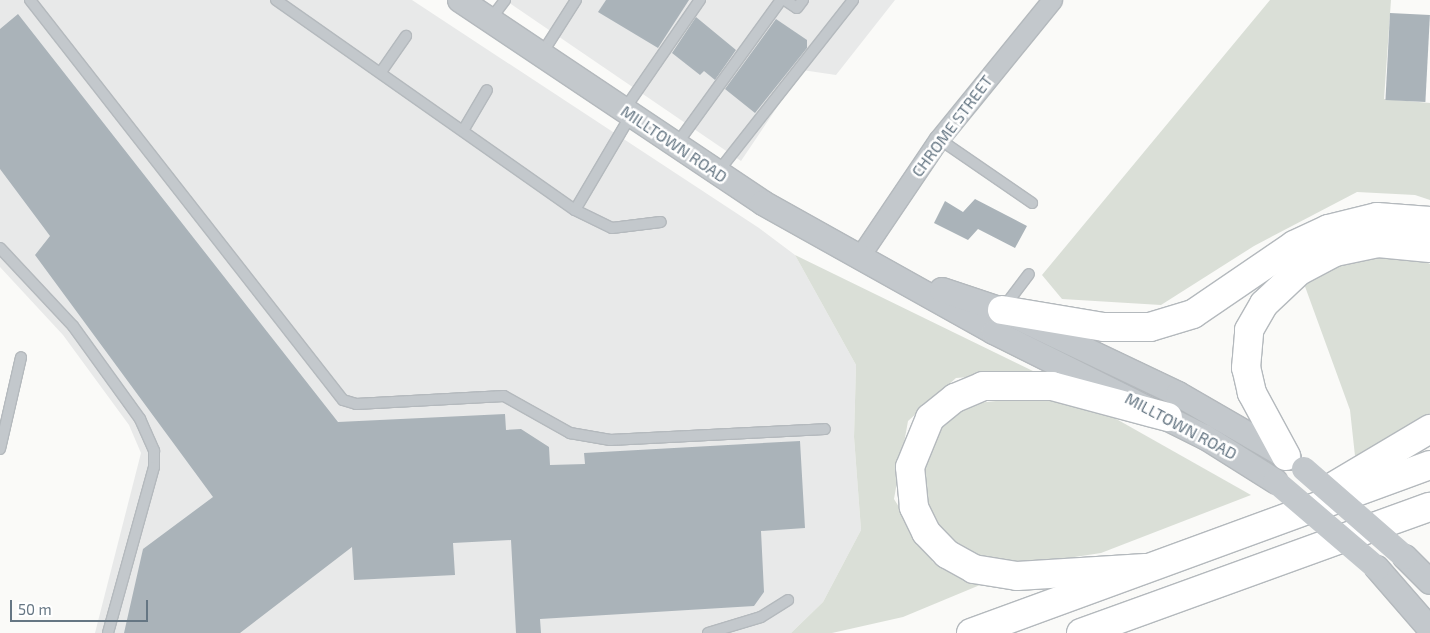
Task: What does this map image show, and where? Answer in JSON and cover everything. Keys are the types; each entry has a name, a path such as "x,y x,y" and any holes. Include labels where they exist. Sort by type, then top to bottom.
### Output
{"highway":[{"path":"1002,310 1104,327 1165,324 1193,314 1294,245 1328,229 1377,217 1430,221"},
{"path":"1295,462 1252,393 1246,368 1249,330 1264,304 1299,271 1335,252 1378,243 1430,248"},
{"path":"1145,568 1017,576 974,569 947,554 926,532 914,507 910,467 930,418 955,398 983,386 1052,386 1168,417"},
{"path":"1274,520 1430,429"},
{"path":"971,633 1274,520 1430,465"},
{"path":"1081,633 1430,507"}],"street":[{"name":"MILLTOWN ROAD","path":"460,0 717,173 860,256 896,274 994,332 1168,417 1275,481 1377,568 1430,629"},
{"name":"CHROME STREET","path":"860,256 940,139 1052,0"},
{"name":"MILLTOWN ROAD","path":"896,274 1002,310 1186,398 1295,462 1430,582"}],"lane":[{"path":"30,0 343,400 356,404 504,396 570,433 610,440 825,430"},
{"path":"276,0 464,129 575,210 612,228 661,222"},
{"path":"490,20 505,0"},
{"path":"541,55 576,0"},
{"path":"575,210 627,113 700,0"},
{"path":"676,145 781,0"},
{"path":"785,0 797,8 803,0"},
{"path":"717,173 853,0"},
{"path":"381,72 406,36"},
{"path":"464,129 488,90"},
{"path":"940,139 1032,203"},
{"path":"0,248 73,326 140,419 154,451 154,467 108,633"},
{"path":"1002,310 1029,274"},
{"path":"0,449 22,357"},
{"path":"708,633 761,618 788,600"}],"shaded area":[{"path":"0,0 412,0 759,228 795,255 856,365 854,437 861,530 823,602 791,633 95,633 141,453 129,425 63,335 0,267"},
{"path":"505,0 895,0 836,75 802,70 741,161"},
{"path":"1270,0 1391,0 1384,99 1430,103 1430,200 1415,195 1357,192 1254,246 1161,305 1062,299 1042,275"},
{"path":"1409,253 1430,264 1430,413 1415,426 1355,456 1350,410 1303,281 1357,256"},
{"path":"795,255 1035,372 956,378 908,421 894,499 933,562 980,585 903,617 832,633 791,633 823,602 861,530 854,437 856,365"},
{"path":"1039,396 1111,416 1251,495 1101,553 1022,565 963,553 928,513 923,465 934,432 969,404"}],"building":[{"path":"606,0 689,0 658,48 598,12"},
{"path":"1390,13 1430,15 1425,102 1385,100"},
{"path":"18,14 338,422 505,414 506,430 521,429 549,447 550,465 585,464 584,453 800,441 805,528 761,531 764,592 754,606 540,619 541,633 516,633 511,540 453,543 455,575 354,580 352,547 240,633 124,633 143,549 213,497 35,255 50,236 0,169 0,29"},
{"path":"696,17 736,50 715,80 704,71 700,75 672,53"},
{"path":"776,19 807,40 807,48 755,113 725,89"},
{"path":"975,199 1027,226 1015,248 978,229 968,240 934,223 945,201 963,212"}]}
